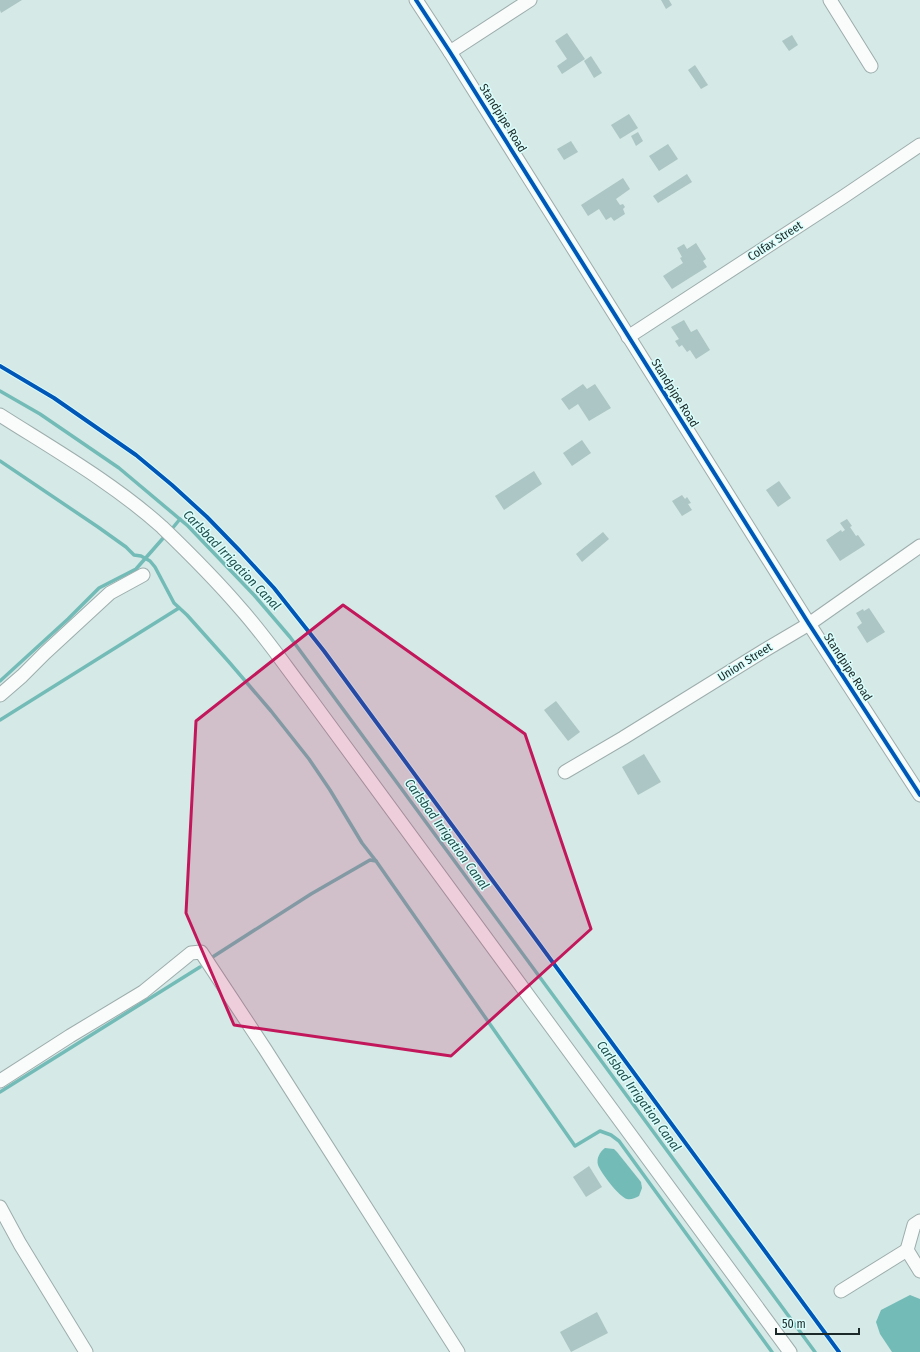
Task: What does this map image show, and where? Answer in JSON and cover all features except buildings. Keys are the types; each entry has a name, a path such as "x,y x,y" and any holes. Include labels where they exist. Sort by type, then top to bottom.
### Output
{"street":[{"name":"Standpipe Road","path":"416,0 809,624 920,795"},
{"path":"450,52 530,0"},
{"path":"830,0 871,66"},
{"name":"Colfax Street","path":"628,337 843,197 920,144"},
{"path":"0,415 77,464 127,499 166,532 199,564 240,608 309,697 790,1352"},
{"name":"Union Street","path":"565,772 809,624 920,546"},
{"path":"0,694 22,676 110,593 143,574"},
{"path":"0,1081 70,1036 143,992 191,953 201,952 265,1049 458,1352"},
{"path":"0,1207 20,1244 86,1352"},
{"path":"841,1291 907,1250 914,1225 920,1221"},
{"path":"907,1250 920,1272"}],"highlighted area":[{"path":"343,605 525,734 591,929 451,1056 234,1025 186,913 196,721"}],"water":[{"path":"605,1148 614,1149 641,1182 642,1188 639,1196 627,1199 620,1194 606,1179 598,1165 599,1155"},
{"path":"910,1295 920,1299 920,1352 892,1352 880,1334 876,1322 881,1310"}],"waterway":[{"name":"Carlsbad Irrigation Canal","path":"0,391 40,414 119,468 188,526 254,595 290,637 815,1352"},
{"path":"0,461 98,527 126,547 134,555 141,556 150,561 155,567 174,603 187,615 229,662 271,711 309,759 330,790 362,843 376,861"},
{"path":"171,530 180,519"},
{"path":"0,681 68,619 99,588 136,569 165,536"},
{"path":"0,720 179,608"},
{"path":"211,958 311,894 370,860 376,861 575,1146 600,1131 611,1135 619,1141 772,1352"},
{"path":"0,1092 200,967"}],"cycle path":[{"path":"416,0 809,624 920,795"},
{"path":"0,366 54,398 136,455 207,517 274,588 324,651 839,1352"}]}
